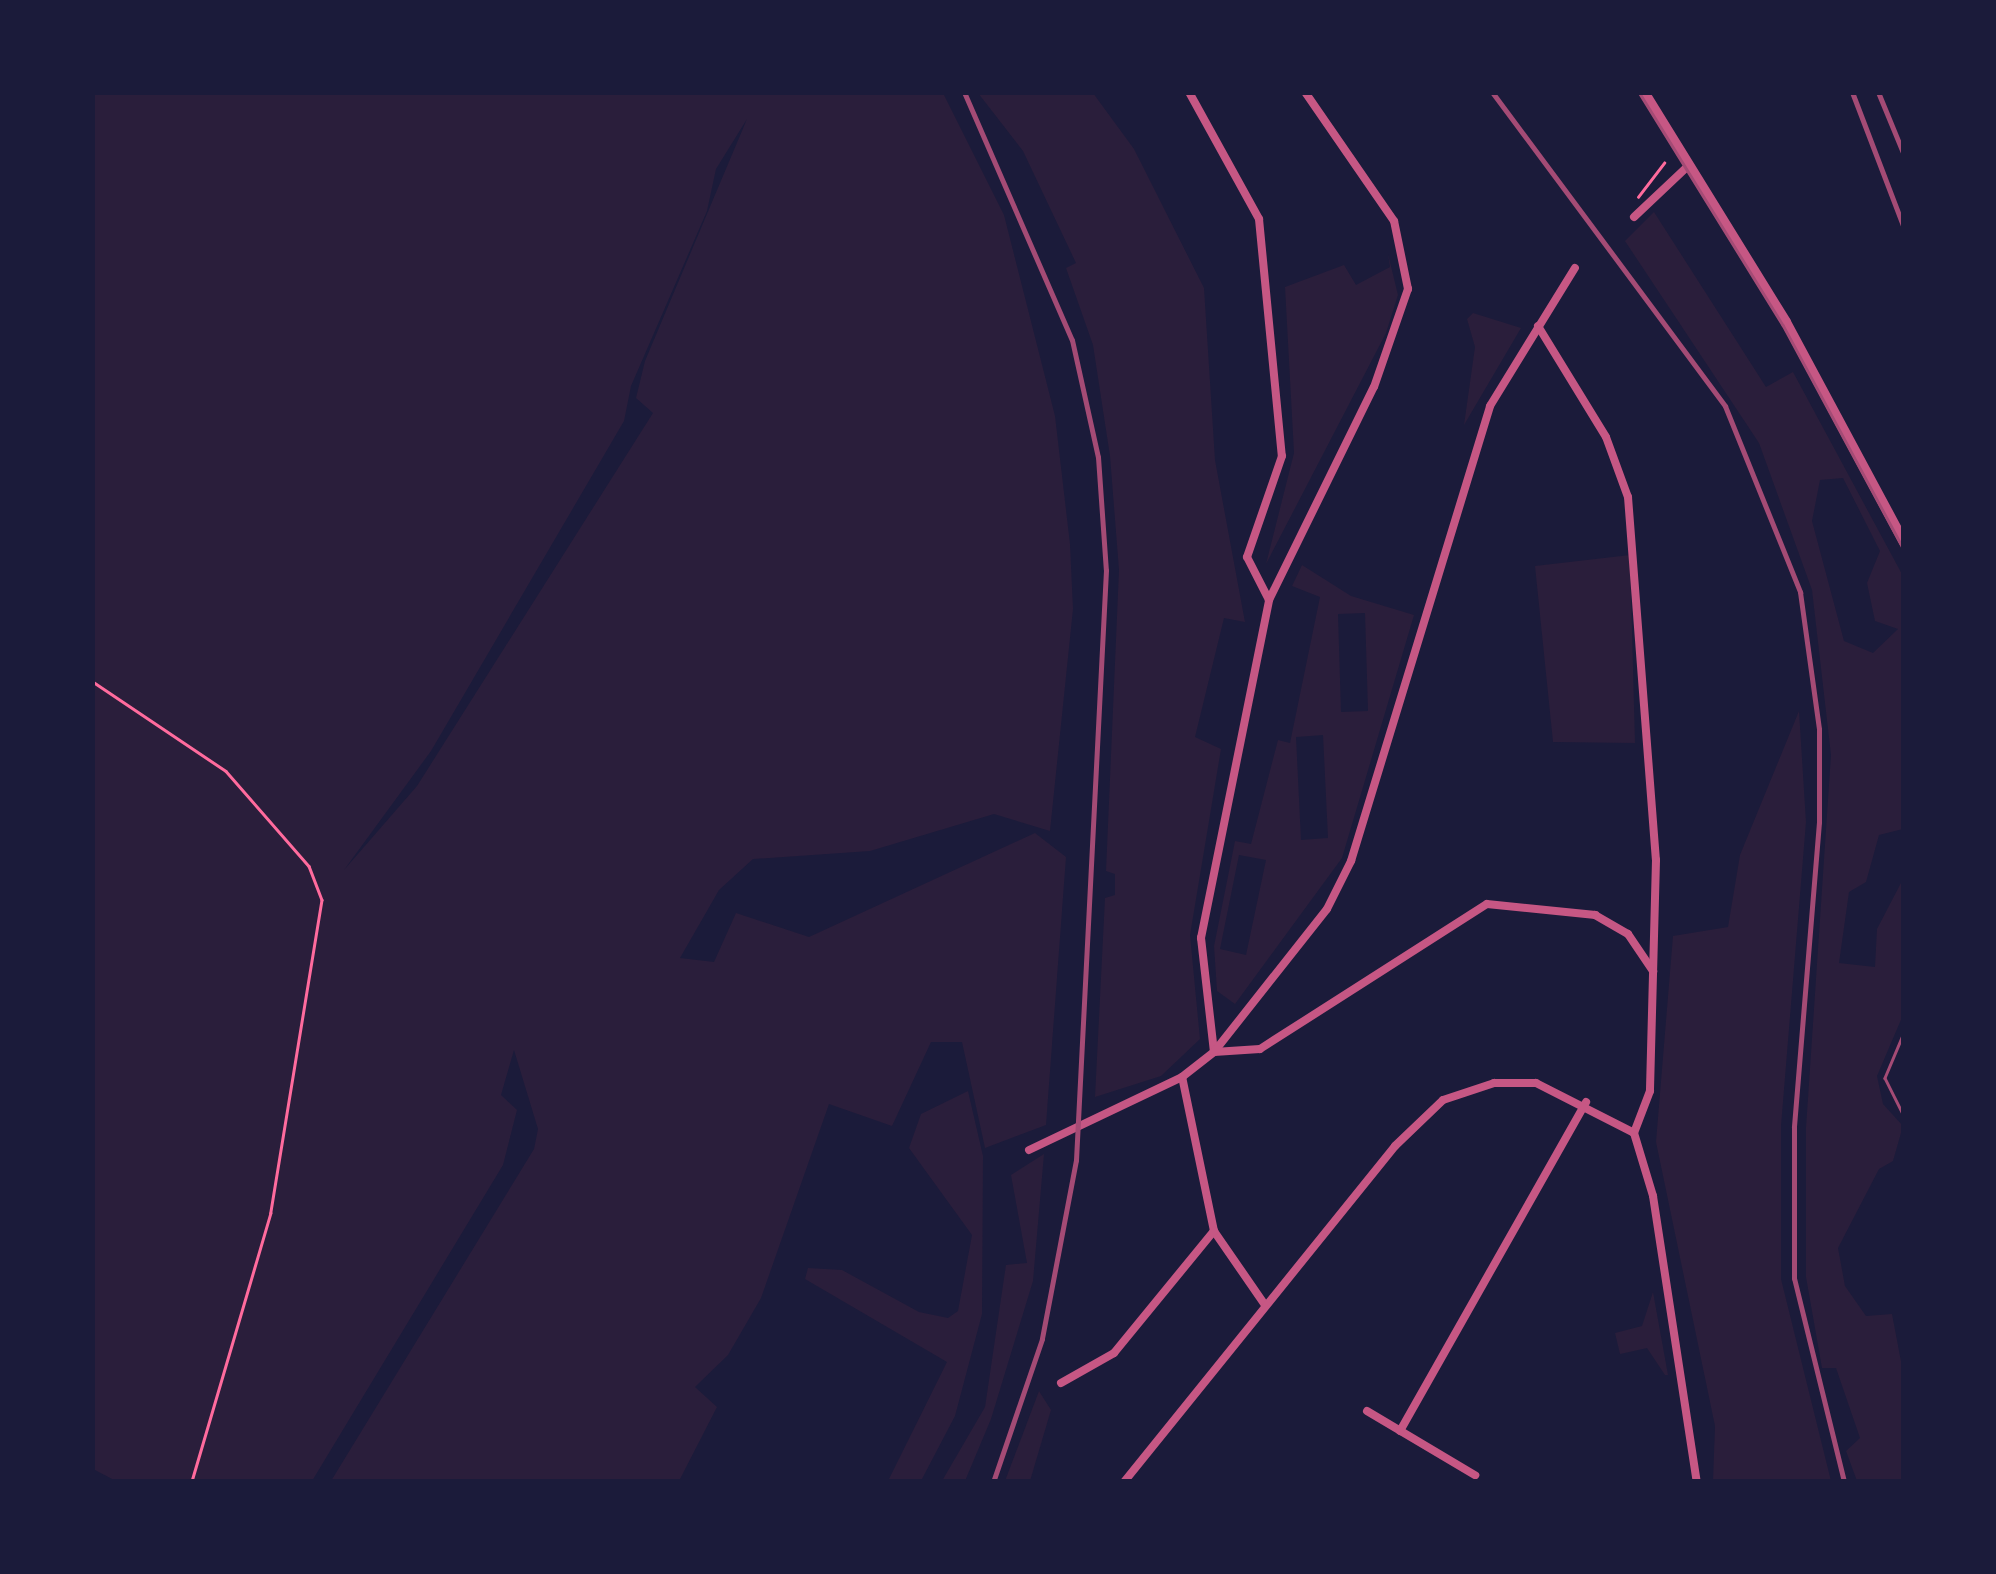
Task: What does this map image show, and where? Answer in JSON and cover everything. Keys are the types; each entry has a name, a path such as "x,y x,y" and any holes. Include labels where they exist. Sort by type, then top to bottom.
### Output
{"street":[{"path":"1189,92 1259,219 1282,456 1247,557 1269,600"},
{"path":"1214,1052 1200,938 1269,600 1374,387 1408,290 1394,221 1304,92"},
{"path":"1644,92 1904,542"},
{"path":"1634,218 1688,164"},
{"path":"1028,1150 1182,1077 1214,1052 1327,909 1351,861 1490,406 1576,268"},
{"path":"1538,326 1606,438 1628,497 1656,860 1650,1091 1634,1134 1694,1427 1696,1482"},
{"path":"1214,1052 1260,1049 1487,904 1595,915 1628,934 1655,975"},
{"path":"1182,1077 1214,1231 1265,1305"},
{"path":"1124,1482 1265,1305 1443,1100 1519,1082 1586,1102 1634,1134"},
{"path":"1400,1431 1586,1102"},
{"path":"1061,1383 1114,1353 1214,1231"},
{"path":"1367,1411 1475,1475"}],"path":[{"path":"92,681 226,771 309,866 322,900 275,1194 192,1482"}],"shaded area":[{"path":"92,93 943,93 1004,215 1055,416 1070,544 1073,609 1050,831 994,814 870,851 753,859 719,890 680,958 714,962 736,913 809,937 1035,833 1066,857 1046,1125 985,1148 962,1042 931,1042 892,1126 829,1104 761,1298 728,1355 695,1387 717,1407 679,1481 331,1481 534,1149 538,1129 514,1050 501,1095 517,1110 503,1165 312,1481 116,1481 93,1469","holes":["747,119 645,361 636,398 653,413 417,786 344,870 431,751 624,421 631,386 707,211 716,169"]},
{"path":"978,93 1093,93 1134,149 1204,288 1215,460 1245,622 1224,618 1195,737 1221,749 1190,935 1200,1039 1161,1076 1095,1097 1105,898 1115,895 1115,874 1106,871 1119,570 1110,456 1093,345 1066,268 1076,263 1023,151"},
{"path":"1654,212 1766,387 1793,372 1903,576 1903,829 1879,835 1866,882 1849,892 1839,963 1875,967 1877,929 1903,879 1903,1015 1877,1076 1883,1104 1903,1126 1893,1161 1879,1169 1838,1248 1845,1286 1866,1316 1892,1314 1903,1372 1903,1481 1857,1481 1846,1451 1860,1438 1836,1368 1822,1368 1806,1277 1806,1128 1831,755 1812,590 1759,443 1625,241","holes":["1843,478 1880,551 1867,583 1875,621 1898,629 1873,653 1844,641 1812,521 1820,480"]},
{"path":"1388,254 1398,295 1386,333 1266,564 1294,453 1285,287 1344,265 1356,285 1390,267"},
{"path":"1473,313 1521,328 1464,425 1475,347 1467,319"},
{"path":"1630,555 1635,743 1553,742 1535,566"},
{"path":"1302,565 1351,596 1414,615 1342,858 1235,1004 1217,991 1214,946 1235,841 1251,844 1278,740 1290,743 1320,597 1292,586","holes":["1365,613 1368,711 1341,712 1338,614","1323,735 1328,838 1301,840 1296,737","1239,855 1266,860 1246,955 1220,949"]},
{"path":"1799,711 1806,822 1781,1126 1781,1279 1831,1481 1713,1481 1715,1426 1656,1142 1673,936 1728,927 1740,855"},
{"path":"968,1091 983,1156 982,1314 955,1416 922,1479 888,1481 947,1362 805,1279 808,1268 842,1270 919,1312 948,1318 958,1311 972,1235 909,1148 921,1114"},
{"path":"1044,1154 1033,1281 991,1419 965,1481 942,1481 985,1407 1006,1265 1027,1263 1011,1175"},
{"path":"1653,1292 1668,1375 1647,1348 1620,1354 1615,1333 1642,1326"},
{"path":"1039,1391 1051,1410 1030,1481 1005,1481"}],"tram line":[{"path":"1639,92 1783,325 1904,550"},
{"path":"1904,1033 1885,1078 1904,1116"}],"railway":[{"path":"964,92 1072,340 1098,457 1106,570 1076,1160 1042,1339 993,1482"},
{"path":"1492,92 1725,406 1800,592 1819,729 1819,822 1794,1127 1794,1278 1844,1482"},
{"path":"1852,92 1904,228"},
{"path":"1878,92 1904,155"}]}
